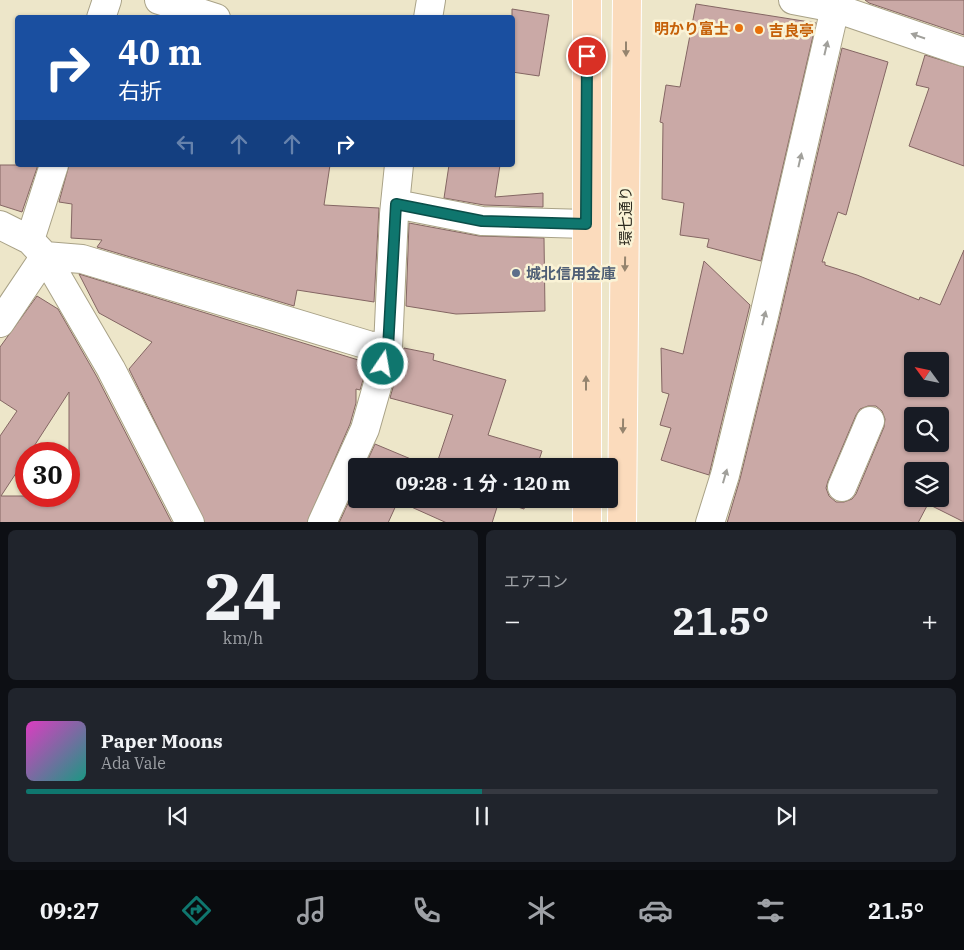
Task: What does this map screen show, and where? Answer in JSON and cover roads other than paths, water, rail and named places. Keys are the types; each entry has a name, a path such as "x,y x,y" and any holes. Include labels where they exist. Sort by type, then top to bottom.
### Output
{"main road":[{"path":"587,0 587,458"},
{"name":"環七通り","path":"622,522 627,0"},
{"path":"587,508 587,522"}],"street":[{"path":"102,15 107,0"},
{"path":"158,0 206,15"},
{"path":"428,15 431,0"},
{"path":"793,0 835,4 964,52"},
{"path":"710,522 726,475 835,4"},
{"path":"0,323 37,248 54,167"},
{"path":"322,522 365,429 388,348 399,167"},
{"path":"396,204 482,221 586,224"},
{"path":"0,225 37,248 82,259 368,345 388,348"},
{"path":"37,248 111,369 190,522"},
{"path":"842,487 870,421"}],"place":[{"name":"明かり富士","path":"739,28"},
{"name":"吉良亭","path":"759,30"},
{"name":"城北信用金庫","path":"516,273"}]}
